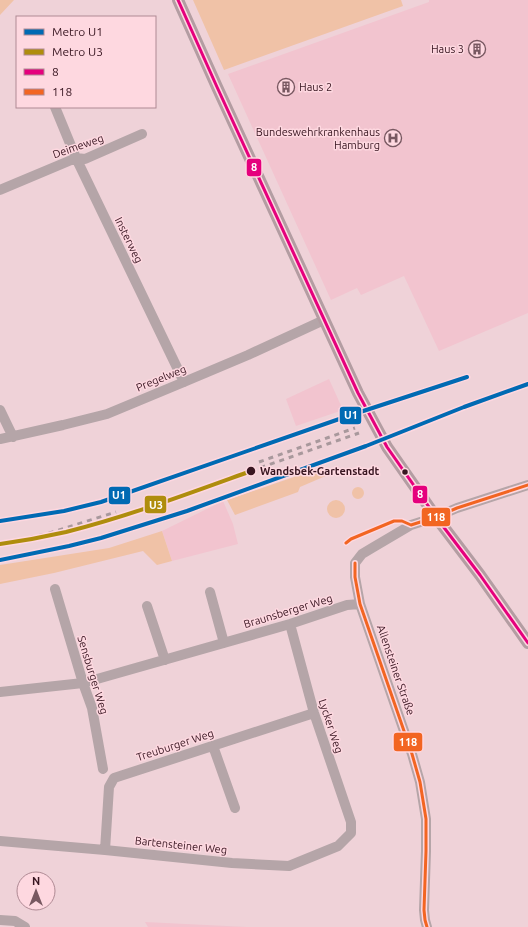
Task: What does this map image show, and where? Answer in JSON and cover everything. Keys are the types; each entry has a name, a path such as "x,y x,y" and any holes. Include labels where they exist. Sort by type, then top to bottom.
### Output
{"main road":[{"path":"178,0 214,82 358,393 387,447 528,643"}],"street":[{"name":"Insterweg","path":"55,108 76,158 184,382"},
{"name":"Deimeweg","path":"0,190 76,158 85,159 142,134"},
{"name":"Pregelweg","path":"0,439 107,414 248,355 324,320"},
{"path":"0,410 13,437"},
{"path":"436,517 457,508 528,485"},
{"name":"Allensteiner Straße","path":"427,927 424,910 426,819 420,782 412,754 360,604 355,577 355,563 362,554 411,525 436,517"},
{"name":"Sensburger Weg","path":"55,589 92,708 103,769"},
{"path":"210,592 224,643"},
{"name":"Braunsberger Weg","path":"0,692 83,683 290,624 347,605 360,604"},
{"path":"147,606 165,660"},
{"name":"Lycker Weg","path":"290,624 314,713 351,822 351,833"},
{"name":"Treuburger Weg","path":"105,850 109,788 114,778 314,713"},
{"path":"213,746 235,808"},
{"name":"Bartensteiner Weg","path":"0,841 232,863 288,866 338,846 351,833"},
{"path":"0,920 15,921 25,927"}],"shaded area":[{"path":"0,0 14,0 0,15"},
{"path":"193,0 401,0 403,6 224,70"},
{"name":"Bundeswehrkrankenhaus Hamburg","path":"429,0 528,0 528,313 439,351 404,276 361,295 357,288 331,300 228,74 429,2"},
{"path":"329,379 343,410 296,426 286,399"},
{"path":"323,467 328,475 300,487 298,492 235,515 227,500"},
{"path":"358,487 362,489 364,493 362,497 358,499 354,497 352,493 354,489"},
{"path":"332,500 340,500 345,505 343,516 340,518 332,518 327,513 327,505"},
{"path":"223,501 233,524 238,544 172,561 162,531"},
{"path":"162,531 172,561 157,565 143,551 54,573 0,584 0,565 109,548"},
{"path":"145,922 247,927 148,927"}],"railway":[{"path":"259,462 355,428"},
{"path":"251,471 359,433"},
{"path":"0,544 46,534 116,512"}],"metro line":[{"name":"U1","path":"0,521 64,511 101,502 345,417 467,377"},
{"name":"U1","path":"0,560 101,538 187,511 366,446 464,407 528,384"},
{"name":"U3","path":"0,544 50,536 90,526 159,504 251,471"}],"transit line":[{"name":"8","path":"178,0 358,393 387,447 528,643"},
{"name":"118","path":"346,543 351,539 394,521 402,521 411,525 457,508 528,485"},
{"name":"118","path":"355,563 355,577 360,604 412,754 420,782 426,819 424,910 427,927"}],"place":[{"name":"Haus 3","path":"477,49"},
{"name":"Haus 2","path":"286,87"},
{"name":"Bundeswehrkrankenhaus Hamburg","path":"393,138"},
{"name":"Wandsbek-Gartenstadt","path":"251,471"}]}
